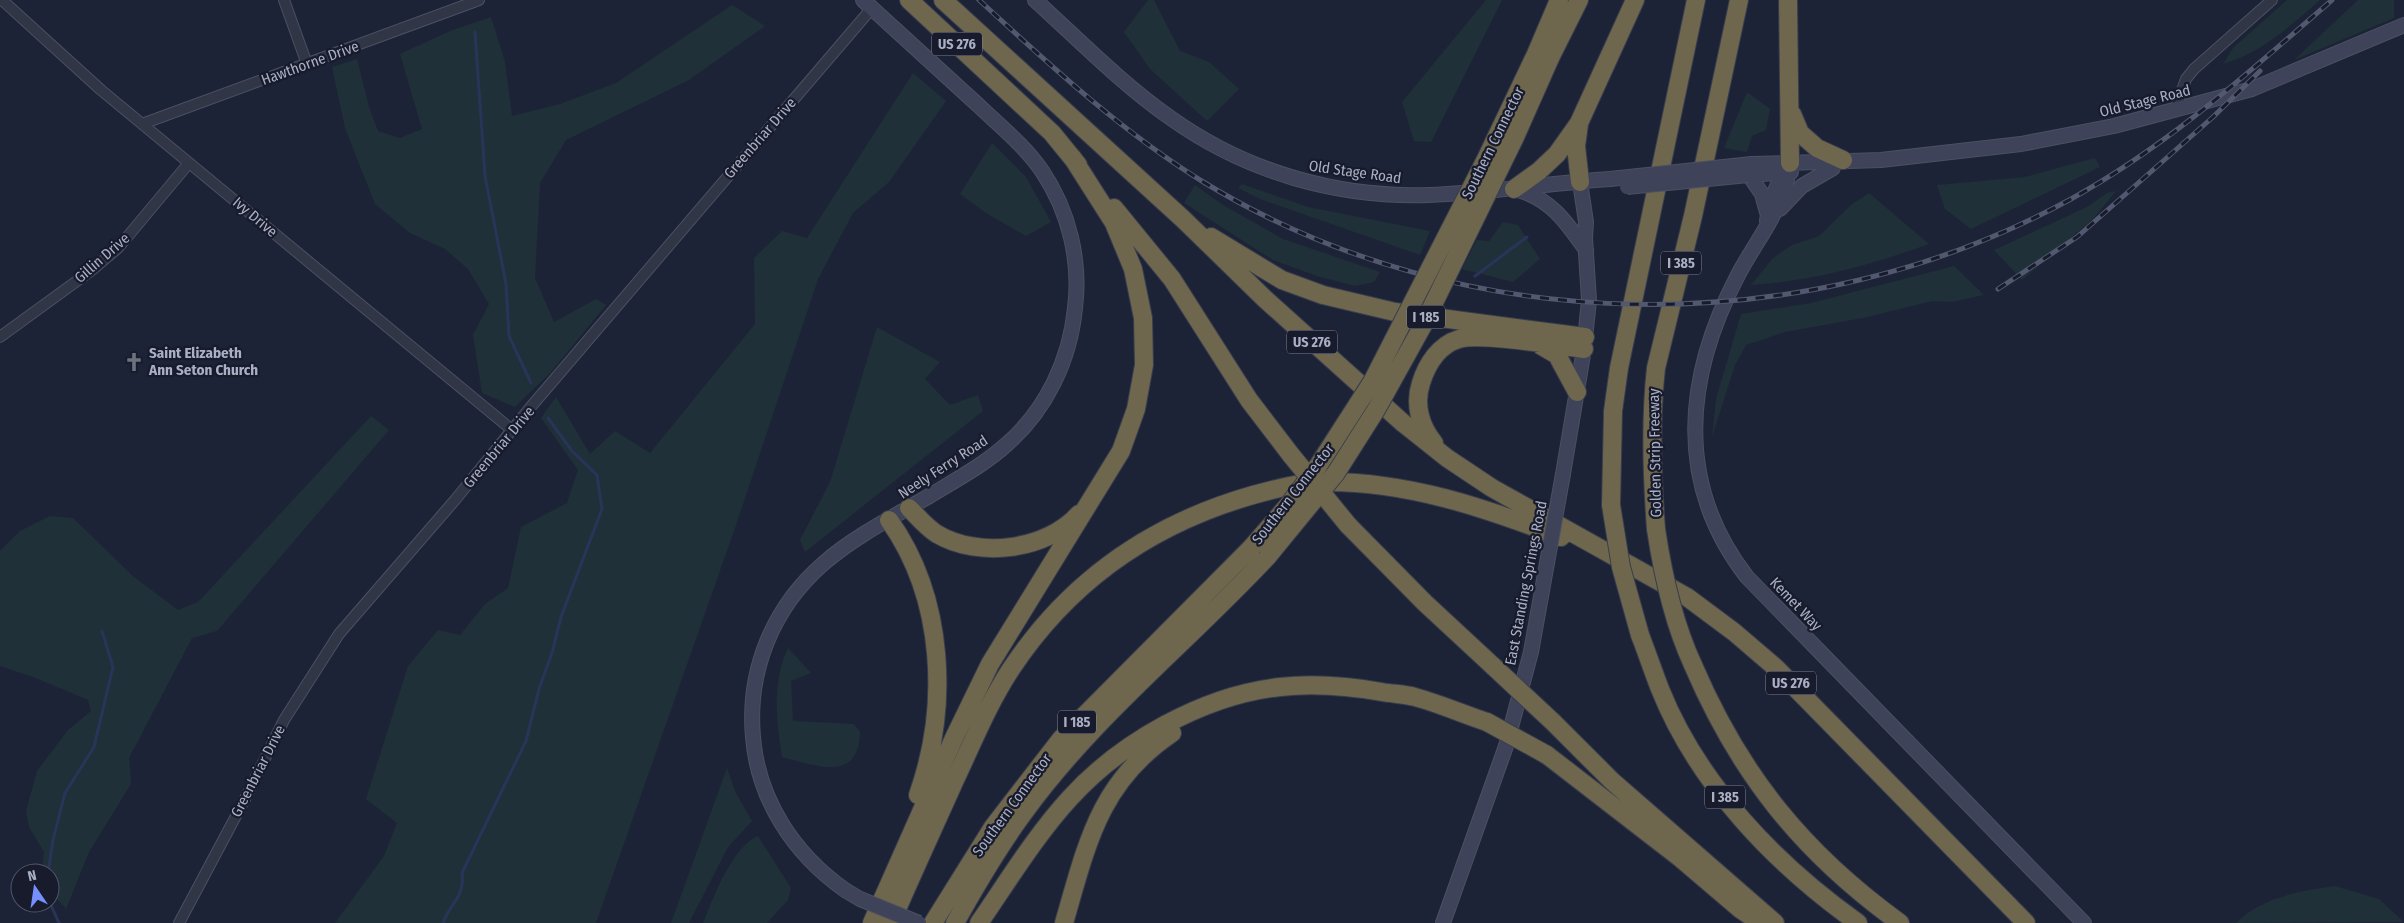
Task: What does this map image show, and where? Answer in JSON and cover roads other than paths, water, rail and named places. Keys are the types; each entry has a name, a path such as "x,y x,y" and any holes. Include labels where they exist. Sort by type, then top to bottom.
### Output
{"highway":[{"name":"US 276","path":"909,0 1052,133 1172,279 1249,400 1348,525 1425,604 1553,722 1612,781 1775,923"},
{"name":"US 276","path":"943,0 1183,219 1300,331 1391,413 1447,458 1492,488 1687,597 1734,632 1776,668 2026,923"},
{"name":"Southern Connector","path":"955,923 992,859 1025,810 1075,751 1268,556 1336,473 1376,410 1422,328 1515,137 1543,56 1559,0"},
{"name":"Southern Connector","path":"933,923 993,827 1061,739 1252,547 1291,502 1318,466 1372,382 1486,159 1543,56 1579,0"},
{"path":"1514,189 1539,171 1556,154 1579,124 1635,0"},
{"name":"I 385","path":"1696,0 1619,368 1613,411 1611,505 1621,567 1640,635 1660,689 1688,744 1728,802 1778,858 1858,923"},
{"name":"Golden Strip Freeway","path":"1740,0 1693,216 1656,368 1653,393 1652,445 1656,529 1662,570 1675,619 1693,665 1716,717 1740,758 1769,800 1832,870 1900,923"},
{"path":"1788,0 1789,168"},
{"path":"1789,106 1800,133 1838,164"},
{"path":"1579,124 1576,146 1580,182"},
{"path":"872,923 954,738 990,664 1121,451 1136,409 1144,365 1143,318 1132,270 1114,223 1072,157"},
{"path":"1183,219 1282,280 1322,295 1395,312 1585,343"},
{"path":"1447,458 1425,432 1417,402 1424,372 1436,354 1459,339 1480,338 1540,344 1585,343"},
{"path":"1540,344 1557,355 1577,392"},
{"path":"891,923 972,742 1010,670 1034,636 1078,590 1107,565 1163,529 1221,504 1265,492 1321,482 1354,483 1419,491 1497,512 1611,555"},
{"path":"910,508 930,529 948,540 969,546 1004,547 1028,544 1049,536 1073,520 1097,492"},
{"path":"864,923 910,816 924,778 934,732 938,687 936,650 921,584 908,551 889,520"},
{"path":"979,923 1045,829 1070,798 1105,765 1131,745 1167,724 1207,706 1246,694 1279,687 1344,686 1414,697 1486,722 1547,755 1679,857 1740,910 1761,923"},
{"path":"1064,923 1094,828 1103,808 1126,772 1157,743 1202,718 1258,701 1302,694 1344,691 1386,693"}],"street":[{"name":"Ivy Drive","path":"2,0 142,124 512,430"},
{"path":"284,0 307,64"},
{"name":"Hawthorne Drive","path":"142,124 479,0"},
{"name":"Old Stage Road","path":"1035,0 1170,118 1218,148 1272,172 1336,189 1377,194 1430,195 1580,182 1610,183 1749,172 2021,144 2114,126 2252,88 2404,25"},
{"path":"2175,110 2186,79 2194,69 2272,0"},
{"name":"Greenbriar Drive","path":"178,923 245,799 284,720 330,647 368,598 455,500 868,4"},
{"name":"Neely Ferry Road","path":"868,4 1011,136 1042,171 1063,212 1075,262 1076,298 1072,332 1062,363 1039,407 1018,434 978,467 889,520 825,562 800,587 779,616 763,649 754,684 753,738 755,755 766,792 780,822 790,837 815,866 845,890 860,900 918,923"},
{"name":"Gillin Drive","path":"0,336 92,270 118,248 189,163"},
{"path":"1749,172 1762,194 1771,215 1802,186 1838,164"},
{"name":"Kemet Way","path":"1789,168 1778,182 1770,202 1771,215 1766,230 1740,271 1720,313 1710,344 1698,400 1695,426 1697,467 1702,491 1717,529 1734,560 1766,597 2084,923"},
{"name":"East Standing Springs Road","path":"1443,923 1506,746 1531,652 1585,343 1590,289 1586,245 1579,229 1577,212 1580,182"},
{"path":"1514,189 1526,192 1563,217 1586,245"}],"waterway":[{"path":"475,32 485,176 506,284 509,336 531,383"},
{"path":"1475,276 1527,237"},
{"path":"443,923 459,894 462,873 526,741 539,689 552,653 561,617 602,509 597,475 572,451 548,418"},
{"path":"50,863 53,840 65,793 94,747 113,667 102,631"},
{"path":"54,913 59,923"}],"railway":[{"path":"979,0 1088,97 1174,163 1205,183 1306,235 1412,272 1523,295 1636,304 1749,299 1860,280 1968,246 2071,199 2107,178 2207,107 2332,0"},
{"path":"1998,289 2077,237 2213,117 2260,71"}],"place":[{"name":"Saint Elizabeth Ann Seton Church","path":"134,362"}]}
